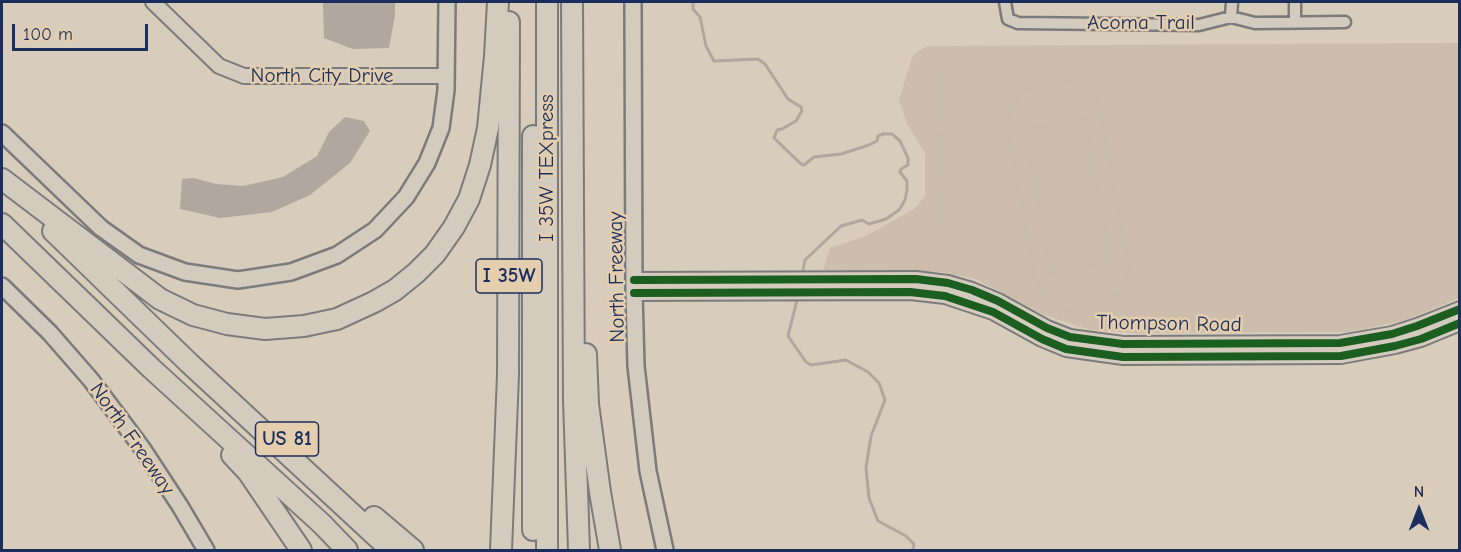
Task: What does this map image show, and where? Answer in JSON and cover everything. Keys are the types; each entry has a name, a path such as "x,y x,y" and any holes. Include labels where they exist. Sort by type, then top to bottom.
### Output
{"highway":[{"path":"2,180 160,299 193,315 227,324 265,329 304,326 338,319 395,290 416,273 435,254 470,199 488,128 498,2"},
{"name":"I 35W","path":"501,550 508,363 509,2"},
{"name":"I 35W TEXpress","path":"533,2 533,550"},
{"name":"I 35W TEXpress","path":"547,2 547,550"},
{"name":"North Freeway","path":"572,2 574,400 579,550"},
{"path":"572,25 579,9 579,2"},
{"name":"US 81","path":"2,180 158,333 228,387 413,550"},
{"path":"2,224 152,369 255,461 347,550"},
{"path":"572,230 580,243 588,404 610,550"},
{"path":"158,333 391,550"},
{"name":"US 81","path":"152,369 248,472 301,550"}],"main road":[{"path":"2,133 101,228 140,255 184,272 238,280 291,272 337,255 375,230 406,197 427,163 441,128 446,83 447,2"},
{"name":"North Freeway","path":"633,2 633,286 636,366 648,471 665,550"},
{"name":"North Freeway","path":"2,286 50,333 91,380 142,448 206,550"}],"street":[{"name":"North City Drive","path":"153,2 219,66 244,76 446,83"},
{"name":"Acoma Trail","path":"1005,2 1008,19 1018,23 1199,25 1232,17 1255,23 1345,22"},
{"path":"1232,2 1232,17"},
{"path":"1295,2 1295,23"},
{"name":"Thompson Road","path":"633,286 870,287 916,279 948,283 981,301 998,301 1047,328 1070,337 1158,351 1323,350 1341,356 1384,349 1421,339 1460,323"},
{"name":"Thompson Road","path":"1323,350 1340,344 1392,334 1460,309"}],"shaded area":[{"path":"323,2 395,2 389,48 353,49 324,38"},
{"path":"1459,43 1459,298 1407,320 1349,332 1133,333 1091,330 1044,315 975,279 941,272 823,270 830,248 866,236 914,209 925,196 925,153 907,124 899,100 913,55 927,46"},
{"path":"934,70 979,70 980,120 934,120"},
{"path":"1054,76 1077,81 1093,93 1092,84 1098,83 1137,290 1130,292 1128,284 1111,306 1090,315 1074,316 1059,311 1046,302 1037,290 1031,275 1005,120 1013,98 1031,82","holes":["1054,83 1067,85 1080,91 1090,100 1096,112 1124,258 1123,278 1117,290 1102,304 1089,309 1075,309 1062,305 1051,297 1039,280 1012,135 1013,114 1023,97 1040,85"]},
{"path":"1088,114 1116,265 1048,278 1020,126"},
{"path":"345,117 364,121 370,131 350,163 310,195 272,212 220,218 180,209 182,179 194,178 216,184 243,186 283,177 317,156 329,132"},
{"path":"980,129 980,179 935,180 935,130"},
{"path":"935,189 980,189 980,227 935,227"}],"waterway":[{"path":"693,2 693,9 700,17 706,46 714,61 758,59 765,64 788,99 801,107 802,111 796,121 777,130 774,138 801,164 804,165 814,157 841,154 869,145 883,134 892,134 900,141 908,158 908,165 900,172 907,181 907,190 905,200 899,210 886,219 869,224 862,220 841,226 805,260 802,275"},
{"path":"798,296 788,336 806,362 811,365 846,360 868,372 879,383 885,400 871,436 866,468 869,498 878,521 906,536 914,544 913,550"}],"cycle path":[{"path":"634,280 916,279 948,283 998,301 1047,328 1070,337 1123,344 1340,343 1392,334 1460,309"},
{"path":"634,293 910,292 945,296 993,312 1042,339 1066,349 1123,357 1341,356 1421,339 1460,323"}]}
